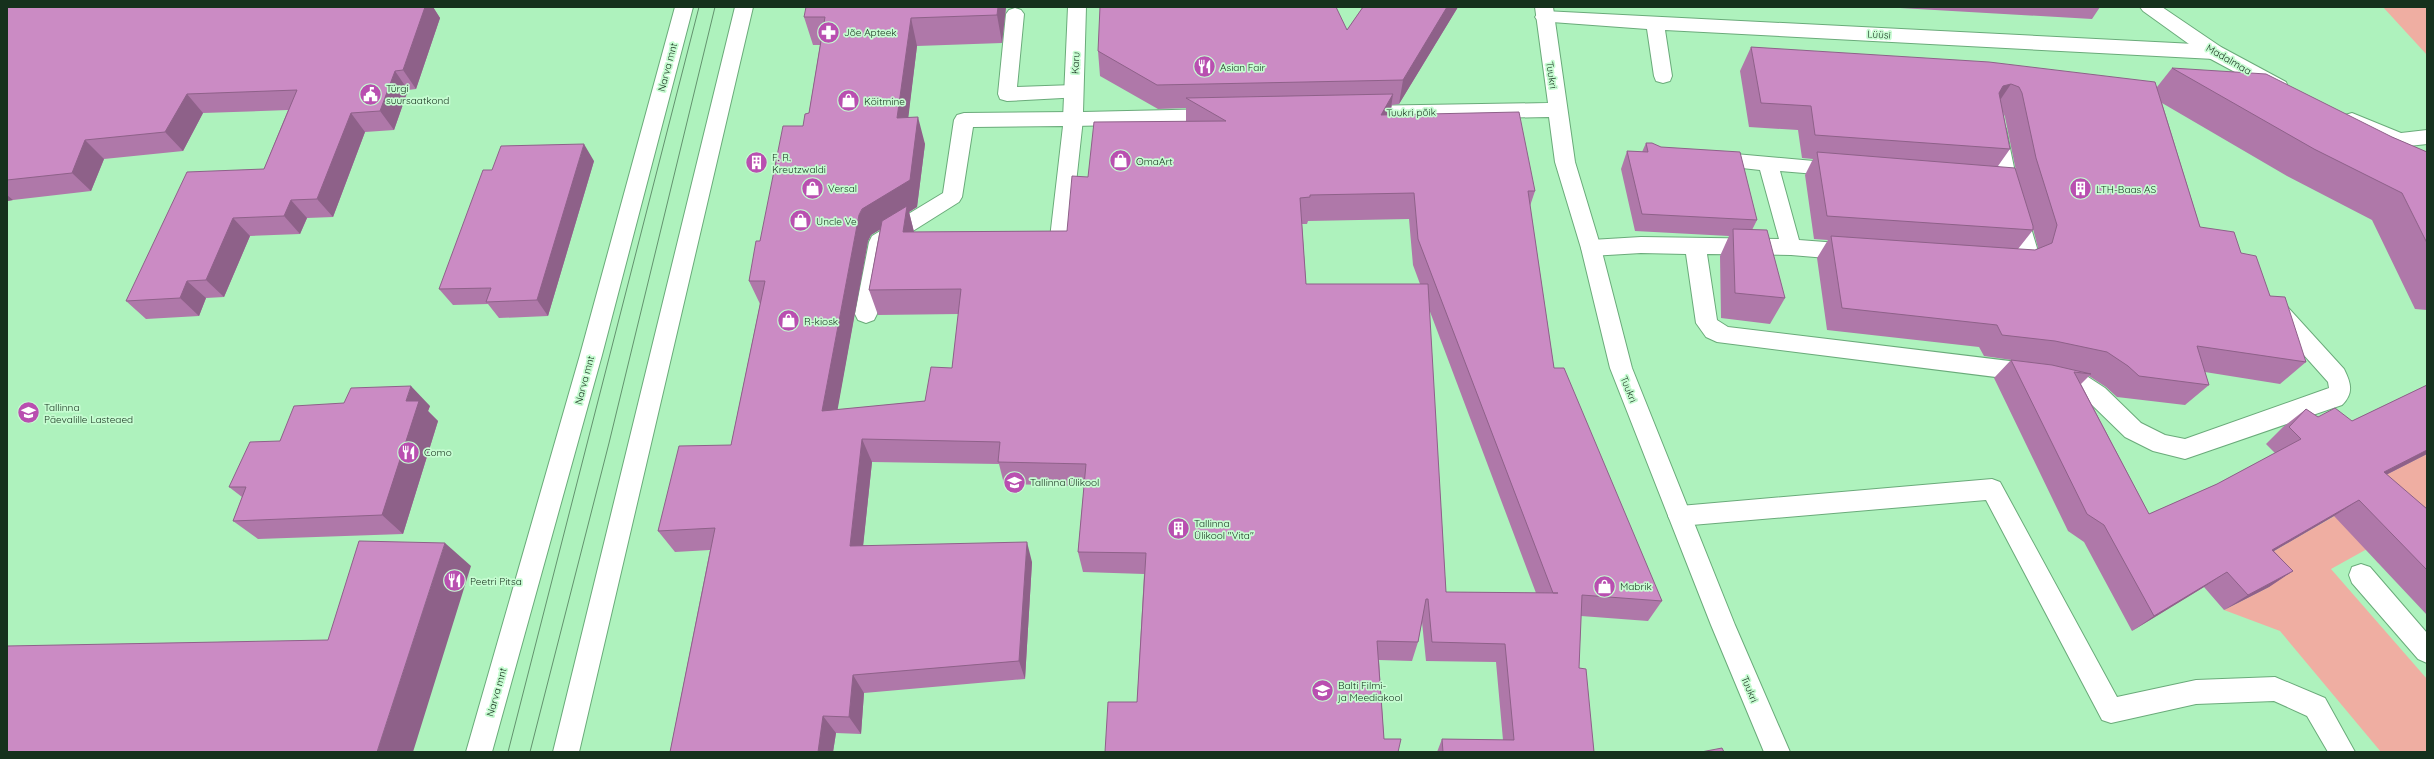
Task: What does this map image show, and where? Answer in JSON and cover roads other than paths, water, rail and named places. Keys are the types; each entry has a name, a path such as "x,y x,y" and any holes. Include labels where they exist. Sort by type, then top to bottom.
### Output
{"street":[{"name":"Narva mnt","path":"479,752 587,370 684,7"},
{"path":"566,752 744,7"},
{"name":"Karu","path":"1060,238 1073,118 1077,7"},
{"name":"Madalmaa","path":"2149,7 2214,52 2297,97"},
{"name":"Lüüsi","path":"1544,12 1655,23 2214,52"},
{"name":"Tuukri","path":"1544,12 1565,162 1591,248 1621,368 1777,752"},
{"path":"1015,14 1006,94 1074,92"},
{"path":"1655,23 1663,76"},
{"name":"Tuukri põik","path":"1344,114 1557,110"},
{"path":"2333,113 2400,140 2427,137"},
{"path":"866,314 879,242 952,197 964,120 1234,116"},
{"path":"1986,261 2017,263 2026,258 2027,248 2000,182 1994,117"},
{"path":"1694,158 1856,170"},
{"path":"1768,163 1790,248"},
{"path":"1591,248 1695,246 1790,248 1869,253"},
{"path":"1695,246 1707,323 1714,331 1725,336 2035,373 2077,382 2097,395 2132,430 2161,444 2185,449 2334,398 2340,393 2341,385 2336,376 2264,295"},
{"path":"1680,516 1992,489 2111,711 2196,692 2276,689 2316,707 2342,752"},
{"path":"2361,575 2427,652"}],"tram line":[{"path":"508,752 699,7"},
{"path":"530,752 609,443 715,7"}],"place":[{"name":"Jõe Apteek","path":"828,32"},
{"name":"Asian Fair","path":"1204,67"},
{"name":"Türgi suursaatkond","path":"370,94"},
{"name":"Köitmine","path":"848,101"},
{"name":"OmaArt","path":"1121,161"},
{"name":"F. R. Kreutzwaldi","path":"756,163"},
{"name":"Versal","path":"812,188"},
{"name":"LTH-Baas AS","path":"2080,189"},
{"name":"Uncle Ve","path":"801,221"},
{"name":"R-kiosk","path":"789,321"},
{"name":"Tallinna Päevalille Lasteaed","path":"29,413"},
{"name":"Como","path":"409,452"},
{"name":"Tallinna Ülikool","path":"1014,482"},
{"name":"Tallinna Ülikool \"Vita\"","path":"1179,529"},
{"name":"Peetri Pitsa","path":"454,581"},
{"name":"Mabrik","path":"1605,586"},
{"name":"Balti Filmi- ja Meediakool","path":"1323,691"}]}
